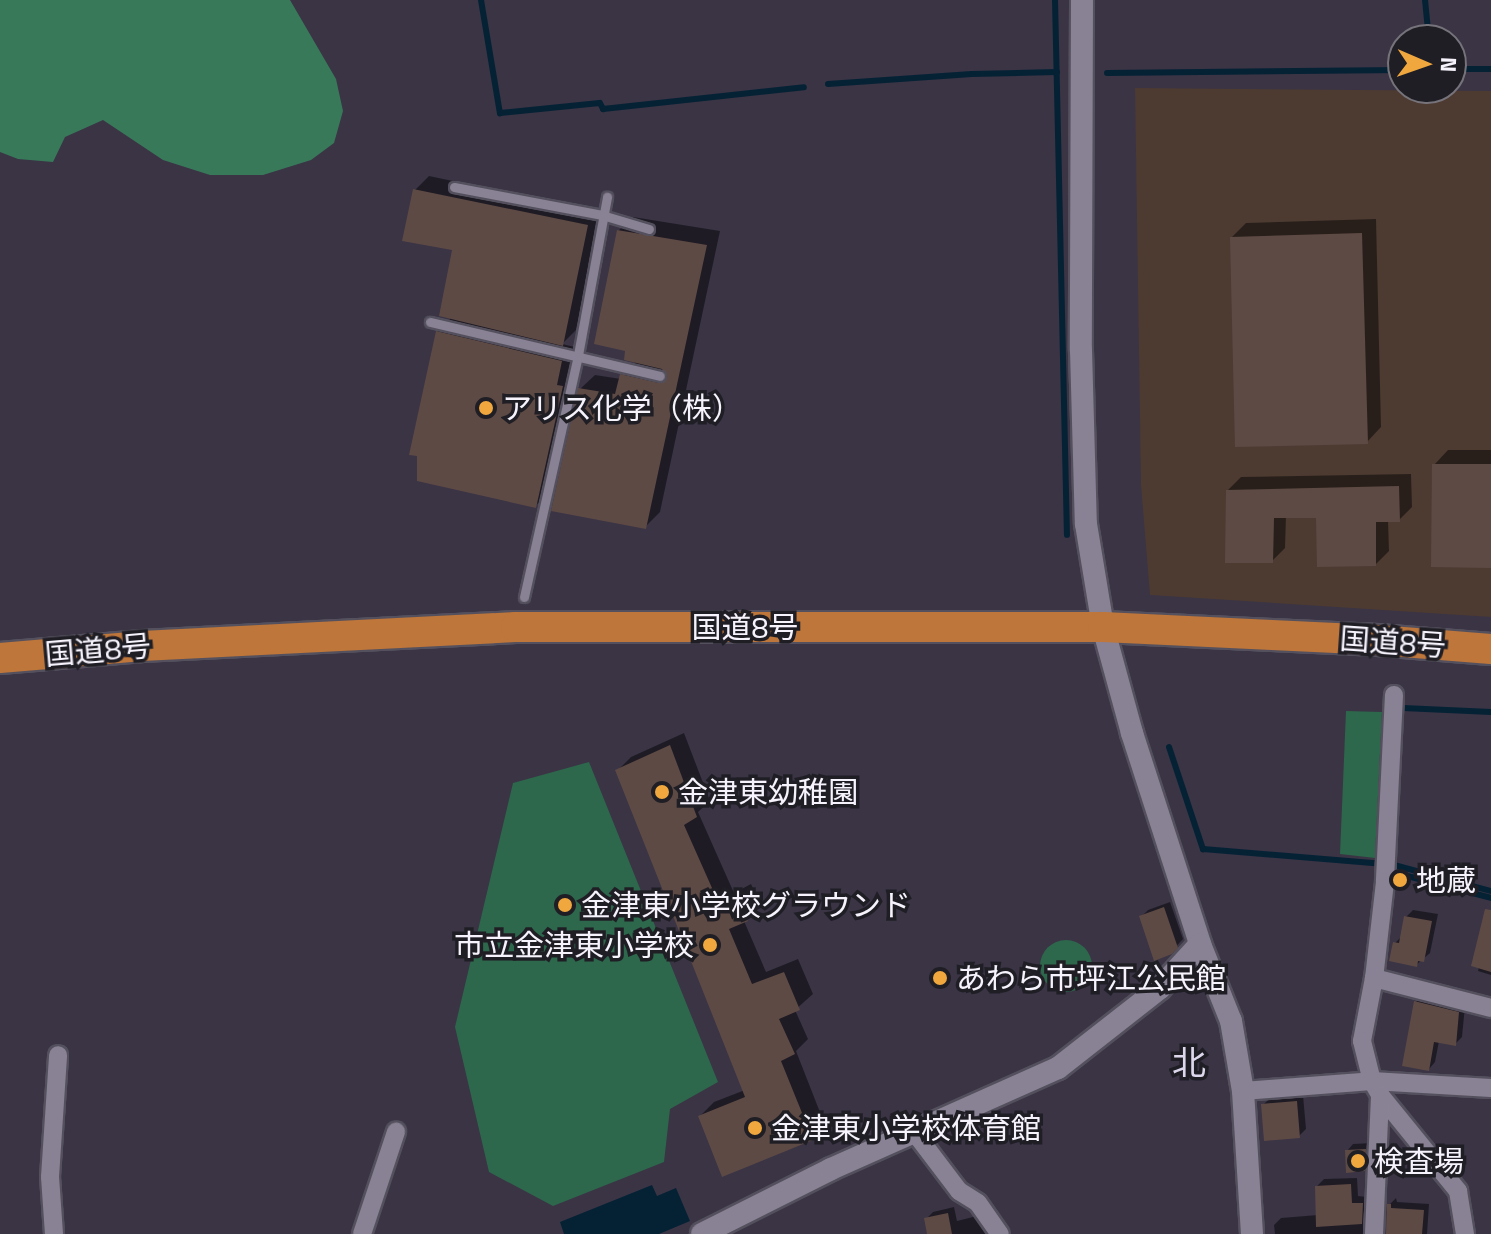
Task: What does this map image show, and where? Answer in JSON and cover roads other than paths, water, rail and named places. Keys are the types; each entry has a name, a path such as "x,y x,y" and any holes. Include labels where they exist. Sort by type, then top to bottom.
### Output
{"highway":[{"name":"国道8号","path":"0,658 142,646 516,627 1103,627 1378,640 1491,649"}],"street":[{"path":"1082,0 1081,350 1086,524 1103,627 1132,733 1200,944 1231,1021 1243,1091 1252,1234"},
{"path":"1374,1234 1376,1088 1362,1041 1374,978 1385,882 1394,695"},
{"path":"702,1234 831,1169 1058,1068 1160,988 1200,944"},
{"path":"1374,978 1491,1008"},
{"path":"54,1234 50,1177 58,1055"},
{"path":"1376,1088 1458,1191 1465,1234"},
{"path":"1243,1091 1491,1088"},
{"path":"362,1234 396,1132"},
{"path":"915,1133 959,1191 978,1203 1000,1234"}],"lane":[{"path":"454,187 602,215 649,229"},
{"path":"524,597 578,355 607,197"},
{"path":"430,322 660,376"}],"water":[{"path":"652,1185 657,1196 676,1188 690,1221 659,1234 564,1234 560,1222"}],"waterway":[{"path":"481,0 500,113 600,103 603,109 804,87"},
{"path":"1055,0 1067,535"},
{"path":"1425,0 1427,24"},
{"path":"1467,69 1491,69"},
{"path":"1107,73 1387,70"},
{"path":"828,84 972,74 1057,72"},
{"path":"1403,708 1491,712"},
{"path":"1169,747 1203,849 1375,863"},
{"path":"1394,865 1491,891"},
{"path":"1396,873 1491,898"}],"place":[{"name":"アリス化学（株）","path":"486,408"},
{"name":"金津東幼稚園","path":"662,792"},
{"name":"地蔵","path":"1400,880"},
{"name":"金津東小学校グラウンド","path":"565,905"},
{"name":"市立金津東小学校","path":"710,945"},
{"name":"あわら市坪江公民館","path":"940,978"},
{"name":"金津東小学校体育館","path":"755,1128"},
{"name":"検査場","path":"1358,1161"}],"district":[{"name":"北","path":"1189,1063"}]}
